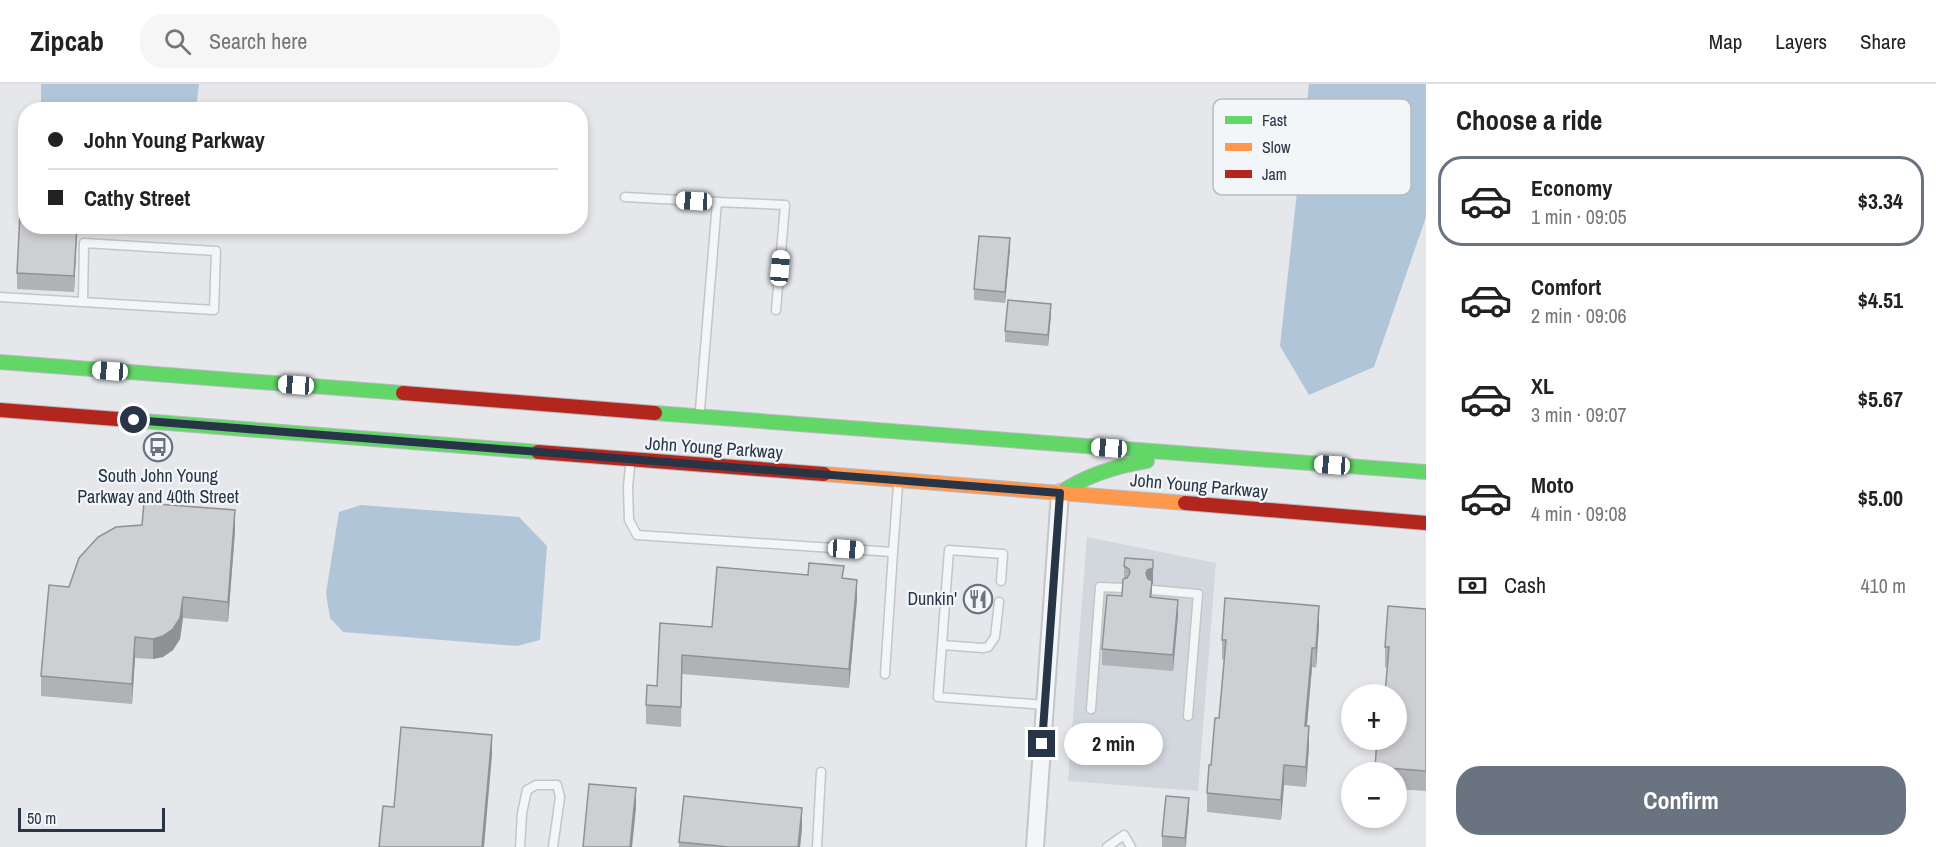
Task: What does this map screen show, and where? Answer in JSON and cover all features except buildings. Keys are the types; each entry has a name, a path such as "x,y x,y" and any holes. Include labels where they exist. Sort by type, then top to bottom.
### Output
{"highway":[{"name":"John Young Parkway","path":"0,362 1426,472"},
{"name":"John Young Parkway","path":"0,410 1426,524"},
{"path":"1060,493 1077,480 1098,471 1142,461 1198,455"}],"street":[{"path":"1035,847 1060,493"}],"lane":[{"path":"625,197 785,205 776,310"},
{"path":"700,416 717,202"},
{"path":"0,297 214,310 216,250 84,243 82,301"},
{"path":"630,459 629,520 637,535 892,552"},
{"path":"885,674 898,480"},
{"path":"1001,581 1004,554 949,550 938,697 1045,705"},
{"path":"1091,709 1101,587 1124,588"},
{"path":"1152,590 1198,594 1188,716"},
{"path":"942,645 988,647 995,637 999,602"},
{"path":"817,847 821,772"},
{"path":"520,847 522,813 527,790 536,785 557,785 560,797 553,847"},
{"path":"1107,847 1124,835 1131,847"}],"shaded area":[{"path":"1087,537 1216,563 1198,791 1068,781"}],"water":[{"path":"41,84 199,84 197,102 41,102"},
{"path":"1309,84 1426,84 1426,217 1374,367 1309,395 1280,346 1297,195 1411,195 1411,99 1307,99"},
{"path":"361,505 519,517 547,546 540,640 517,646 343,632 330,618 326,593 339,512"}],"traffic: fast":[{"path":"0,362 403,393"},
{"path":"655,413 1426,472"},
{"path":"143,421 538,452"},
{"path":"1060,493 1102,472 1147,461"}],"traffic: slow":[{"path":"824,474 1185,503"}],"traffic: jam":[{"path":"403,393 655,413"},
{"path":"0,410 143,421"},
{"path":"538,452 824,474"},
{"path":"1185,503 1426,523"}],"place":[{"name":"South John Young Parkway and 40th Street","path":"158,447"},
{"name":"Dunkin'","path":"978,599"}],"route":[{"path":"134,420 1060,493 1042,744"}]}
